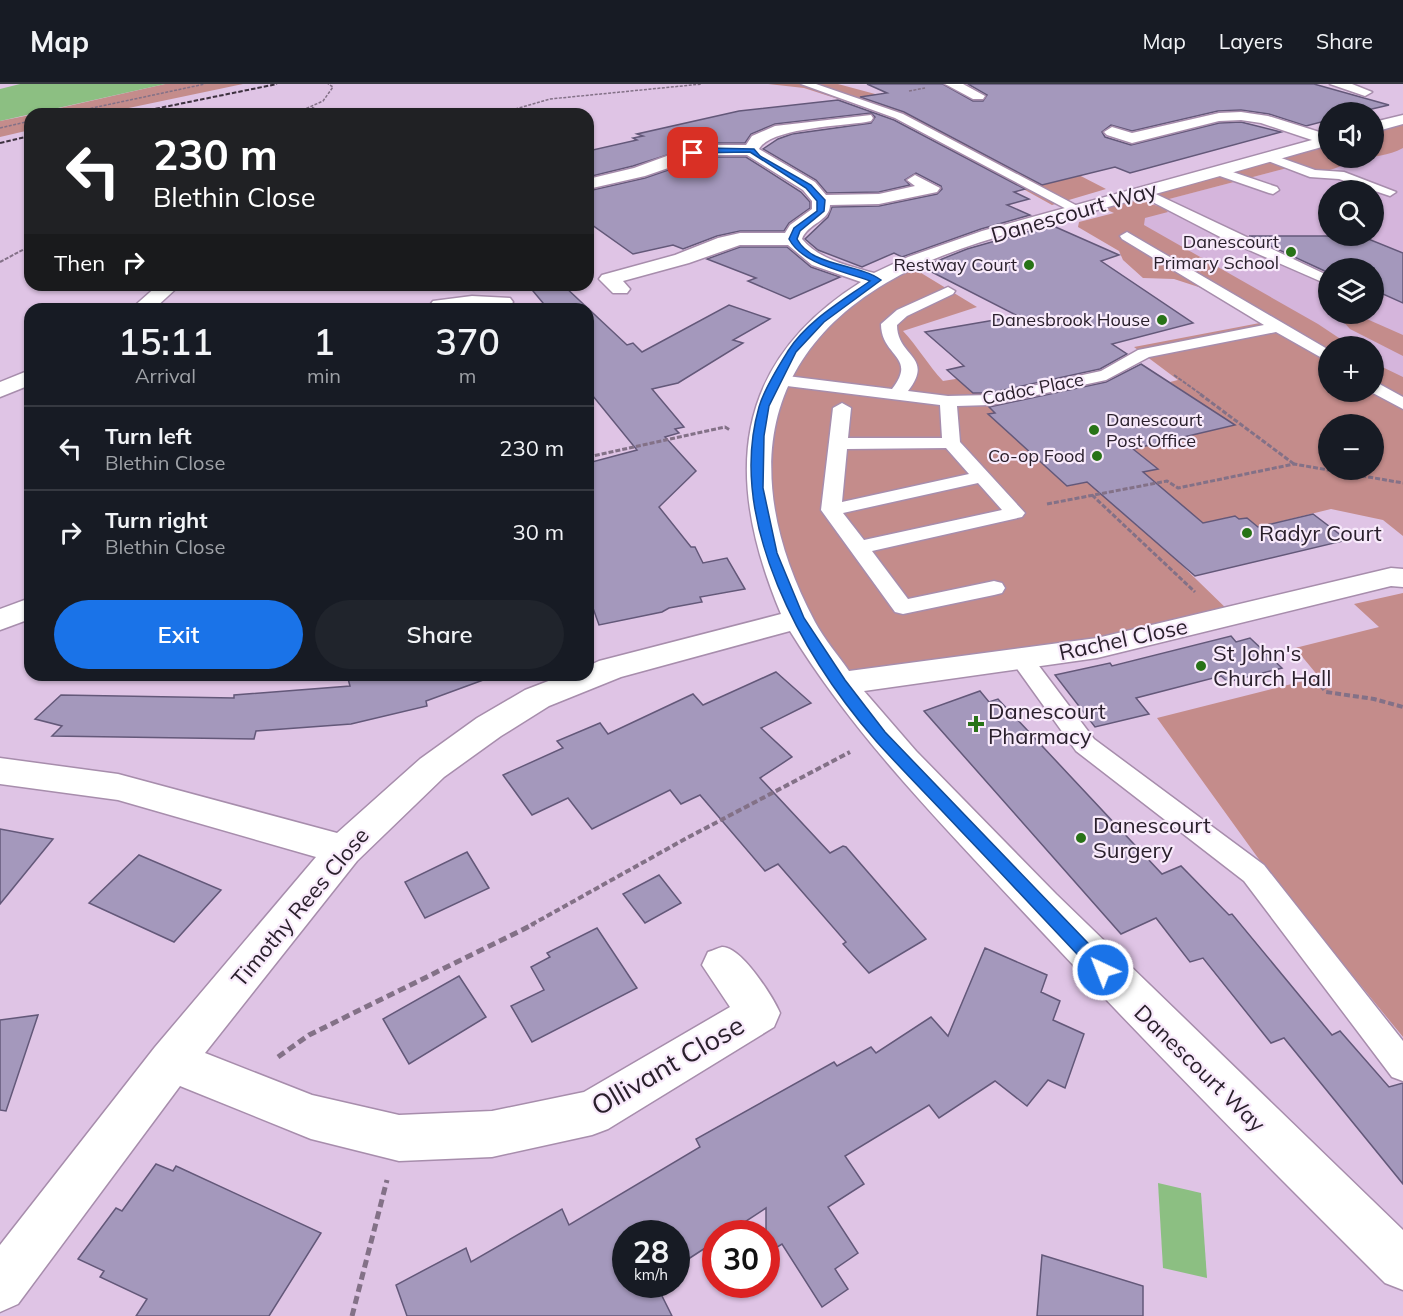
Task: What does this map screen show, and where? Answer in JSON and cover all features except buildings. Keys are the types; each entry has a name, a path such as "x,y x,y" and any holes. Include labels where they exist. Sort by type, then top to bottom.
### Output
{"street":[{"path":"1341,84 1365,92"},
{"path":"953,85 975,90"},
{"path":"1112,132 1132,138 1219,117 1241,116 1263,118 1318,136"},
{"path":"1384,124 1403,119"},
{"path":"751,150 757,139 775,131 854,122"},
{"name":"Danescourt Way","path":"1318,143 950,247 876,280 821,320 792,351 764,406 759,436 757,488 771,553 798,619 840,683 880,736 1134,1003 1403,1265"},
{"path":"594,183 639,172 681,156 706,150 751,150 758,157 809,186 821,200 820,211 796,230 793,239 798,249 810,256 876,280"},
{"path":"821,200 879,199 932,188 915,180"},
{"path":"620,289 609,279 682,260 718,244 740,239 793,239"},
{"path":"148,303 163,291"},
{"path":"492,303 503,302"},
{"path":"0,390 24,380"},
{"name":"Rachel Close","path":"840,683 1097,648 1390,577 1403,578"},
{"path":"0,620 24,610"},
{"name":"Timothy Rees Close","path":"594,675 610,669 798,619"},
{"name":"Timothy Rees Close","path":"0,1286 171,1062 344,850 432,768 489,727 537,698 580,681"},
{"path":"0,771 118,787 344,850"},
{"name":"Ollivant Close","path":"171,1062 238,1086 311,1117 399,1138 492,1134 592,1113 759,1013 723,965"}],"lane":[{"path":"806,84 899,116 1079,210"},
{"path":"1267,157 1314,174 1340,175 1390,192"},
{"path":"1218,171 1273,190"},
{"path":"1143,192 1231,237 1318,276"},
{"path":"1127,236 1318,350"},
{"path":"896,395 910,377 910,364 889,337 889,324 902,313 948,291"},
{"name":"Cadoc Place","path":"779,380 948,401 990,400 1106,375 1144,353 1280,326"},
{"path":"1384,392 1403,404"},
{"path":"858,548 1016,513 951,443 948,401"},
{"path":"842,408 831,510 903,607 994,588"},
{"path":"837,444 951,443"},
{"path":"831,510 981,477"},
{"path":"1022,659 1085,745 1254,873 1403,1066"}],"path":[{"path":"92,108 205,84"},
{"path":"307,108 323,101 333,87 328,84"},
{"path":"519,108 550,99 702,84"},
{"path":"0,128 24,123"},
{"path":"0,262 24,249"},
{"path":"1144,353 1294,464"},
{"path":"594,456 724,427 742,435 759,436"},
{"path":"1047,504 1167,481 1178,488 1294,464 1403,483"},
{"path":"1092,495 1222,617"},
{"path":"1315,678 1326,692 1374,699 1403,707"},
{"path":"238,1086 309,1035 524,929 685,839 880,736"},
{"path":"352,1316 399,1138"}],"shaded area":[{"path":"20,84 165,84 58,108 24,108 24,116 0,121 0,89"},
{"path":"165,84 243,84 129,108 59,108"},
{"path":"768,84 838,84 890,98 1040,155 1106,189 1052,205 891,116 804,88"},
{"path":"24,116 24,131 0,137 0,121"},
{"path":"1403,119 1403,148 1384,155 1384,124"},
{"name":"Danescourt Primary School","path":"1403,137 1403,391 1384,379 1384,336 1318,336 1318,338 1115,213 1318,160 1318,168 1384,168 1384,151"},
{"path":"1318,143 1318,168 1334,168 1323,171 1295,166 1150,204 1163,207 1168,212 1145,218 1144,225 1336,336 1318,336 1318,402 1384,402 1384,368 1403,377 1403,536 1383,520 1331,509 1258,527 1247,518 1239,519 1235,516 1203,523 1111,502 1138,527 1146,525 1162,546 1232,614 1097,648 840,683 798,619 757,488 793,351 908,265 977,307 903,331 943,381 974,376 1008,410 989,415 1067,486 1157,469 1133,449 1234,425 1170,382 1178,380 1134,347 1265,322 1220,294 1174,279 1143,278 1123,260 1119,251 1078,227 1079,222 1114,213 1096,205"},
{"path":"1345,324 1378,324 1403,335 1403,356 1384,346 1384,336 1364,336"},
{"path":"1403,593 1403,1037 1271,876 1157,718 1319,677 1295,648 1379,627 1354,604"},
{"path":"1158,1183 1201,1193 1207,1278 1163,1268"}],"railway":[{"path":"159,108 277,84"},
{"path":"0,143 24,137"}],"place":[{"name":"Danescourt Primary School","path":"1291,252"},
{"name":"Restway Court","path":"1029,265"},
{"name":"Danesbrook House","path":"1162,320"},
{"name":"Danescourt Post Office","path":"1094,430"},
{"name":"Co-op Food","path":"1097,456"},
{"name":"Radyr Court","path":"1247,533"},
{"name":"St John's Church Hall","path":"1201,666"},
{"name":"Danescourt Pharmacy","path":"976,724"},
{"name":"Danescourt Surgery","path":"1081,838"}],"route":[{"path":"693,153 706,150 751,150 758,157 809,186 821,200 820,211 796,230 793,239 798,249 810,256 876,280 821,320 792,351 764,406 759,436 757,488 771,553 798,619 840,683 880,736 1103,970"}]}
